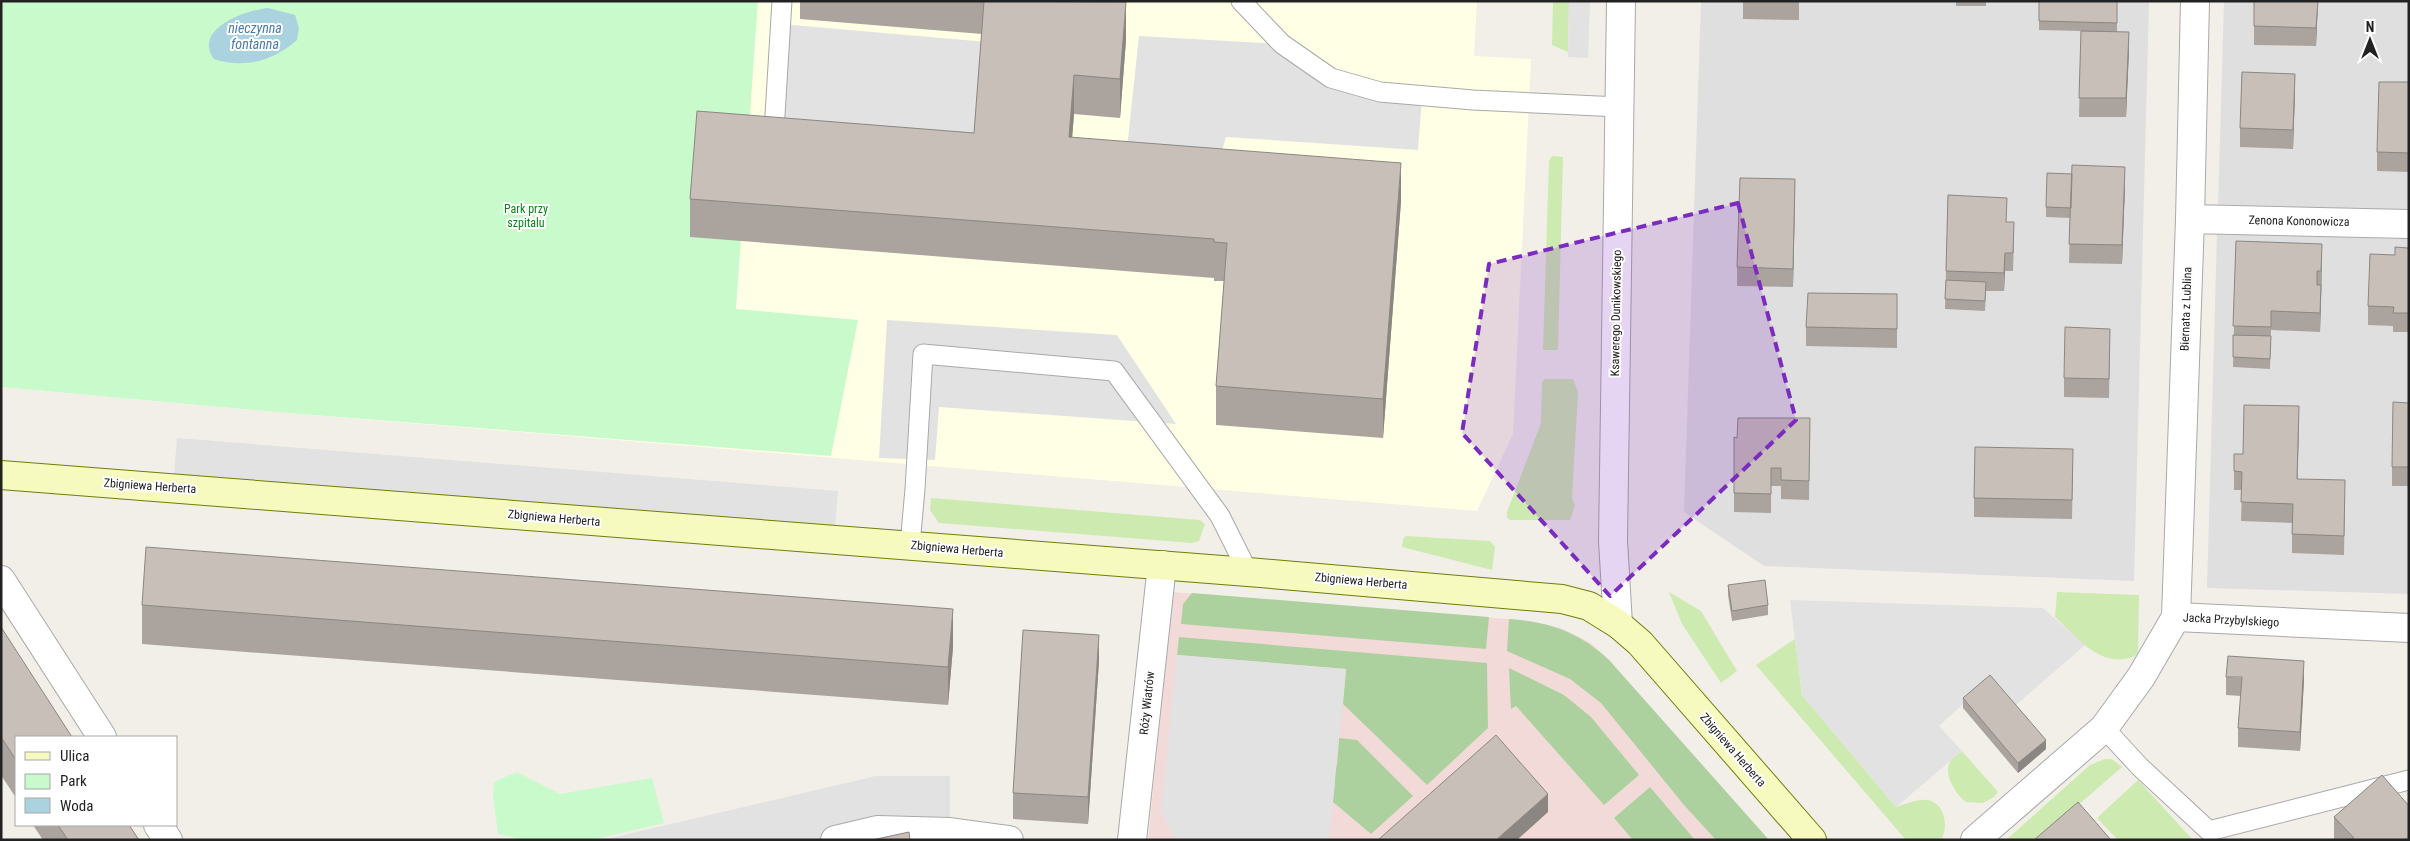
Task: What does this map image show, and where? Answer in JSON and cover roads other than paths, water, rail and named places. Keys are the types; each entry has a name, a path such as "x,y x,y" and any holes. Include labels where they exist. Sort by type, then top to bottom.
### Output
{"street":[{"name":"Ksawerego Dunikowskiego","path":"1618,624 1613,541 1621,1"},
{"name":"Biernata z Lublina","path":"2176,617 2190,219 2195,1"},
{"name":"Zenona Kononowicza","path":"2190,219 2409,224"},
{"name":"Zbigniewa Herberta","path":"1,475 1162,565 1562,599 1589,606 1618,624 1640,643 1812,840"},
{"name":"Róży Wiatrów","path":"1137,836 1162,565"},
{"path":"1,580 101,736"},
{"name":"Jacka Przybylskiego","path":"1975,840 2104,728 2141,677 2176,617 2409,628"},
{"path":"159,826 168,840"},
{"path":"835,840 877,830 950,832 1009,840"}],"lane":[{"path":"774,131 782,1"},
{"path":"1241,1 1282,44 1331,78 1380,92 1473,100 1619,106"},
{"path":"910,545 923,354 1114,371 1220,516 1248,572"},
{"path":"2104,728 2140,767 2209,831 2409,780"}],"water":[{"name":"nieczynna fontanna","path":"268,8 295,15 299,28 297,40 278,53 258,61 237,63 214,59 209,48 210,39 216,30 235,17"}],"park label":[{"name":"Park przy szpitalu","path":"526,216"}]}
